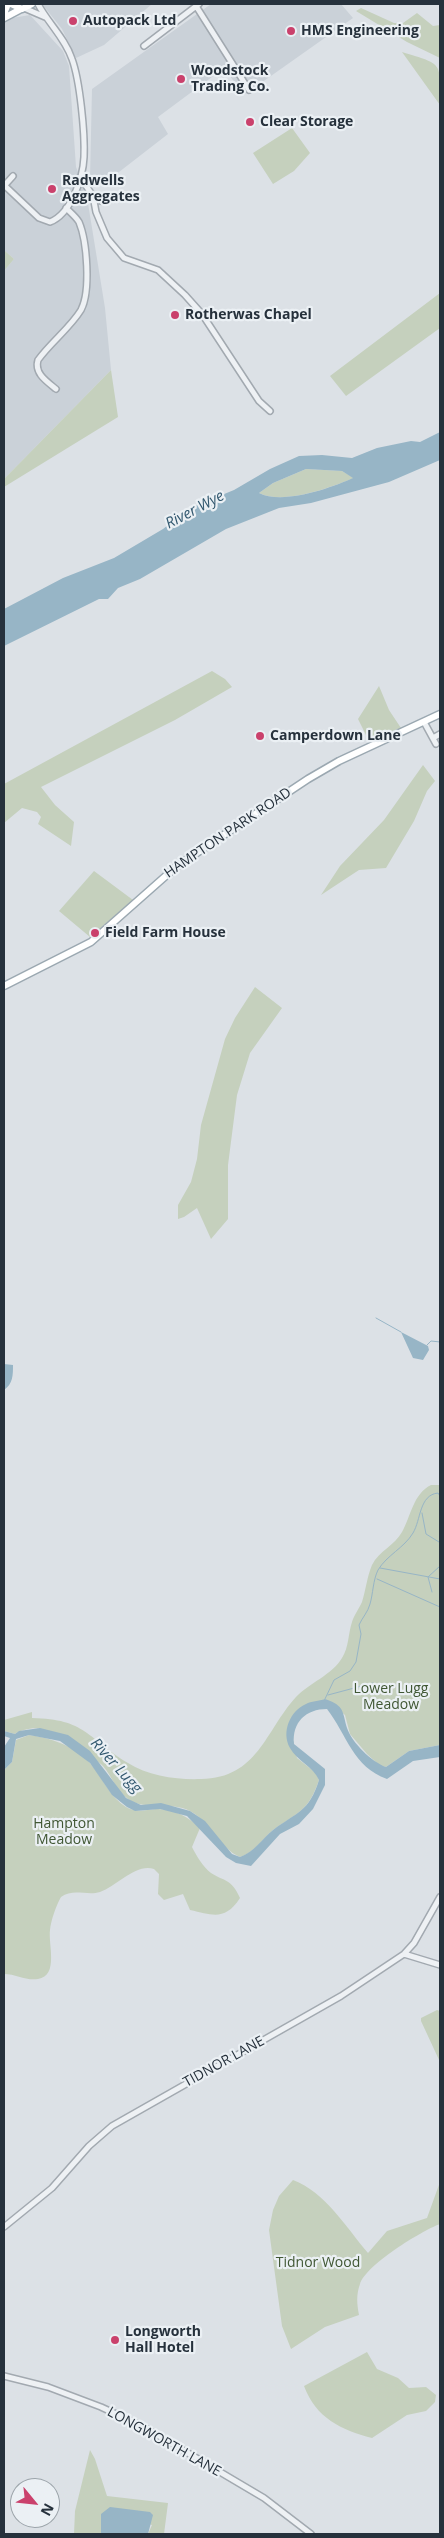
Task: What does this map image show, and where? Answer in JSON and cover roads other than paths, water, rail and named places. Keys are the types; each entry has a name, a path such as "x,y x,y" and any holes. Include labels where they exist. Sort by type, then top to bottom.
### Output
{"main road":[{"path":"4,14 9,4 23,9"},
{"path":"4,18 32,4"},
{"name":"HAMPTON PARK ROAD","path":"4,986 91,942 177,866 283,794 339,761 440,714"}],"street":[{"path":"13,176 4,186 45,222 54,221 66,208 80,177 84,158 84,144 73,61 64,40 38,4"},
{"path":"144,46 197,5 249,90"},
{"path":"23,9 38,13 47,19"},
{"path":"80,177 93,196 101,201"},
{"path":"93,196 96,212 104,232 124,258 140,265 151,266 165,274 202,314 259,401 270,411"},
{"path":"56,389 39,373 37,368 38,360 76,317 82,308 86,289 85,256 80,225 66,208"},
{"path":"424,722 436,744"},
{"path":"433,738 440,734"},
{"name":"TIDNOR LANE","path":"4,2227 52,2188 89,2146 112,2126 342,1996 404,1954 414,1943 440,1897"},
{"path":"404,1954 440,1965"},
{"name":"LONGWORTH LANE","path":"4,2376 48,2387 100,2407 144,2427 264,2498 311,2534"}],"water":[{"name":"River Wye","path":"440,432 440,460 389,482 311,503 279,508 226,529 140,579 118,588 108,599 99,599 4,646 4,609 63,578 114,558 163,529 190,508 234,490 270,469 299,456 322,455 352,458 377,448 411,441 420,442","holes":["306,469 342,471 353,478 307,494 281,497 259,493 273,483"]},
{"path":"401,1332 428,1346 429,1350 423,1360 413,1358"},
{"path":"4,1364 13,1365 13,1376 11,1382 4,1390"},
{"path":"325,1699 336,1704 342,1710 347,1728 353,1740 363,1751 381,1765 386,1767 409,1751 440,1745 440,1757 413,1761 387,1779 375,1774 358,1758 327,1709 307,1714 295,1729 294,1744 325,1769 325,1785 313,1809 299,1824 280,1834 251,1866 236,1863 226,1857 187,1816 160,1809 135,1811 127,1807 112,1795 90,1763 60,1741 29,1735 16,1739 12,1762 4,1770 4,1747 10,1738 4,1736 4,1731 15,1734 19,1731 40,1728 68,1735 90,1751 126,1798 141,1805 161,1803 190,1811 205,1821 232,1854 240,1857 250,1852 273,1830 301,1810 311,1799 319,1780 313,1771 293,1753 287,1742 286,1735 292,1717 300,1707 310,1702"},
{"path":"110,2507 150,2512 153,2515 148,2534 101,2534 101,2514"}],"waterway":[{"path":"376,1318 401,1332"},
{"path":"427,1345 431,1341 440,1342"},
{"path":"324,1701 334,1680 350,1671 356,1662 361,1634 359,1625 369,1607 378,1570 413,1533 427,1498 438,1493 440,1496"},
{"path":"422,1513 426,1534 439,1542"},
{"path":"432,1592 428,1577 440,1566"},
{"path":"380,1568 440,1579"},
{"path":"377,1579 440,1607"},
{"path":"328,1695 373,1683"}],"place":[{"name":"Autopack Ltd","path":"73,21"},
{"name":"HMS Engineering","path":"291,31"},
{"name":"Woodstock Trading Co.","path":"181,79"},
{"name":"Clear Storage","path":"250,122"},
{"name":"Radwells Aggregates","path":"52,189"},
{"name":"Rotherwas Chapel","path":"175,315"},
{"name":"Camperdown Lane","path":"260,736"},
{"name":"Field Farm House","path":"95,933"},
{"name":"Longworth Hall Hotel","path":"115,2340"}],"park label":[{"name":"Lower Lugg Meadow","path":"391,1698"},
{"name":"Hampton Meadow","path":"64,1832"},
{"name":"Tidnor Wood","path":"318,2263"}],"water label":[{"name":"River Lugg","path":"116,1766"}]}
